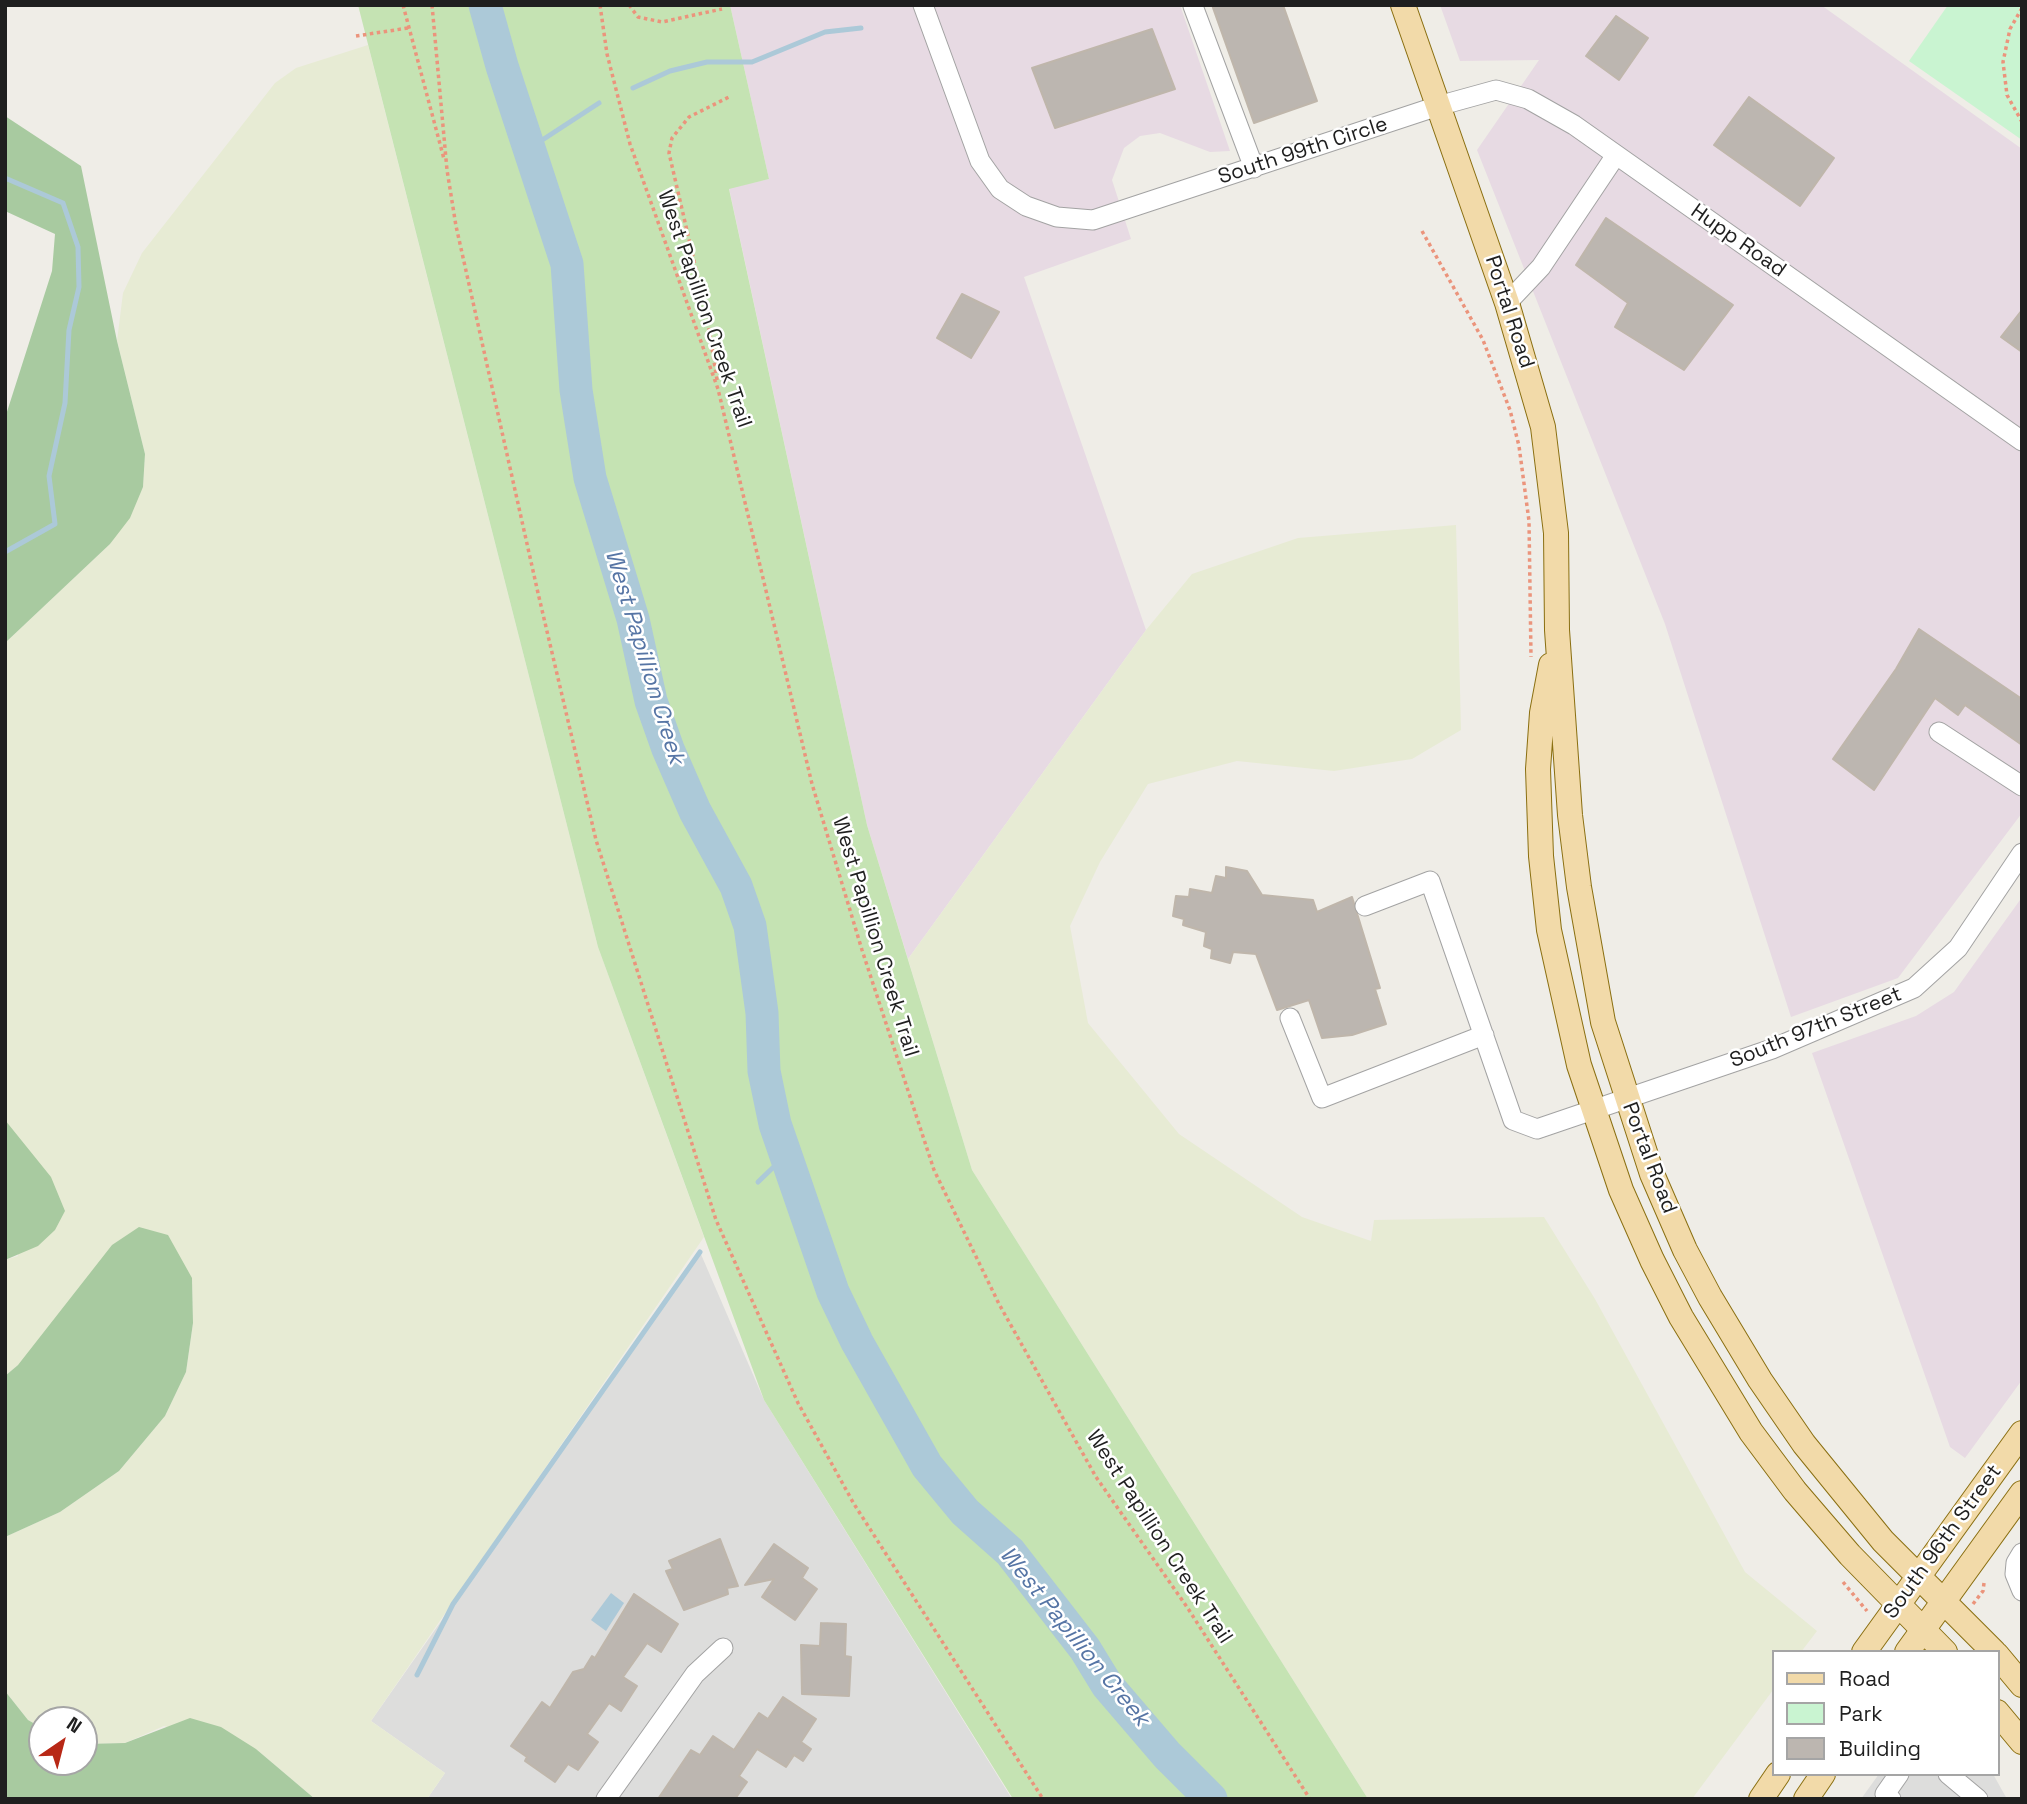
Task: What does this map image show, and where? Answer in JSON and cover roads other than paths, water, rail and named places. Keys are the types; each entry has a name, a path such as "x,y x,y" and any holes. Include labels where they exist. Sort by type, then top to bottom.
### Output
{"main road":[{"name":"Portal Road","path":"1403,5 1507,303 1541,417 1550,468 1556,533 1557,630 1570,815 1578,887 1603,1022 1652,1174 1685,1250 1760,1380 1849,1502 1992,1650"},
{"name":"Portal Road","path":"1557,630 1542,713 1538,769 1541,856 1549,930 1559,985 1592,1109 1621,1190 1652,1261 1714,1375 1795,1491 1896,1604 1943,1650"},
{"name":"South 96th Street","path":"1865,1650 2022,1433"},
{"name":"South 96th Street","path":"1908,1650 2022,1493"},
{"name":"Portal Road","path":"1999,1658 2022,1685"},
{"path":"1999,1714 2022,1742"},
{"path":"1761,1799 1777,1776"},
{"path":"1806,1799 1822,1776"}],"street":[{"name":"South 99th Circle","path":"923,5 980,161 1000,189 1026,206 1057,217 1093,220 1438,106"},
{"path":"1193,6 1254,168"},
{"name":"Hupp Road","path":"1438,106 1496,90 1528,99 1574,125 2022,441"},
{"path":"1507,303 1541,267 1616,155"},
{"path":"1938,732 2022,786"},
{"name":"South 97th Street","path":"1483,1035 1513,1120 1537,1129 1772,1049 1914,988 1958,948 2022,853"},
{"path":"1290,1018 1322,1098 1483,1035 1430,881 1365,906"},
{"path":"2019,1558 2015,1574 2022,1591"},
{"path":"606,1799 695,1674 723,1648"},
{"path":"1886,1797 1898,1776"},
{"path":"1950,1776 1978,1799"}],"water":[{"path":"611,1593 624,1603 606,1631 591,1620"}],"waterway":[{"name":"West Papillion Creek","path":"485,5 502,66 567,264 576,390 590,478 633,619 651,701 668,749 695,811 736,886 750,926 762,1013 764,1071 775,1124 833,1292 857,1342 927,1466 965,1512 1010,1552 1085,1649 1107,1685 1167,1755 1211,1799"},
{"path":"633,88 670,71 707,62 752,62 825,32 861,28"},
{"path":"530,148 599,103"},
{"path":"5,178 63,203 78,247 79,287 69,330 65,403 49,476 55,524 5,552"},
{"path":"758,1182 784,1157"},
{"path":"417,1675 453,1604 700,1252"}]}
